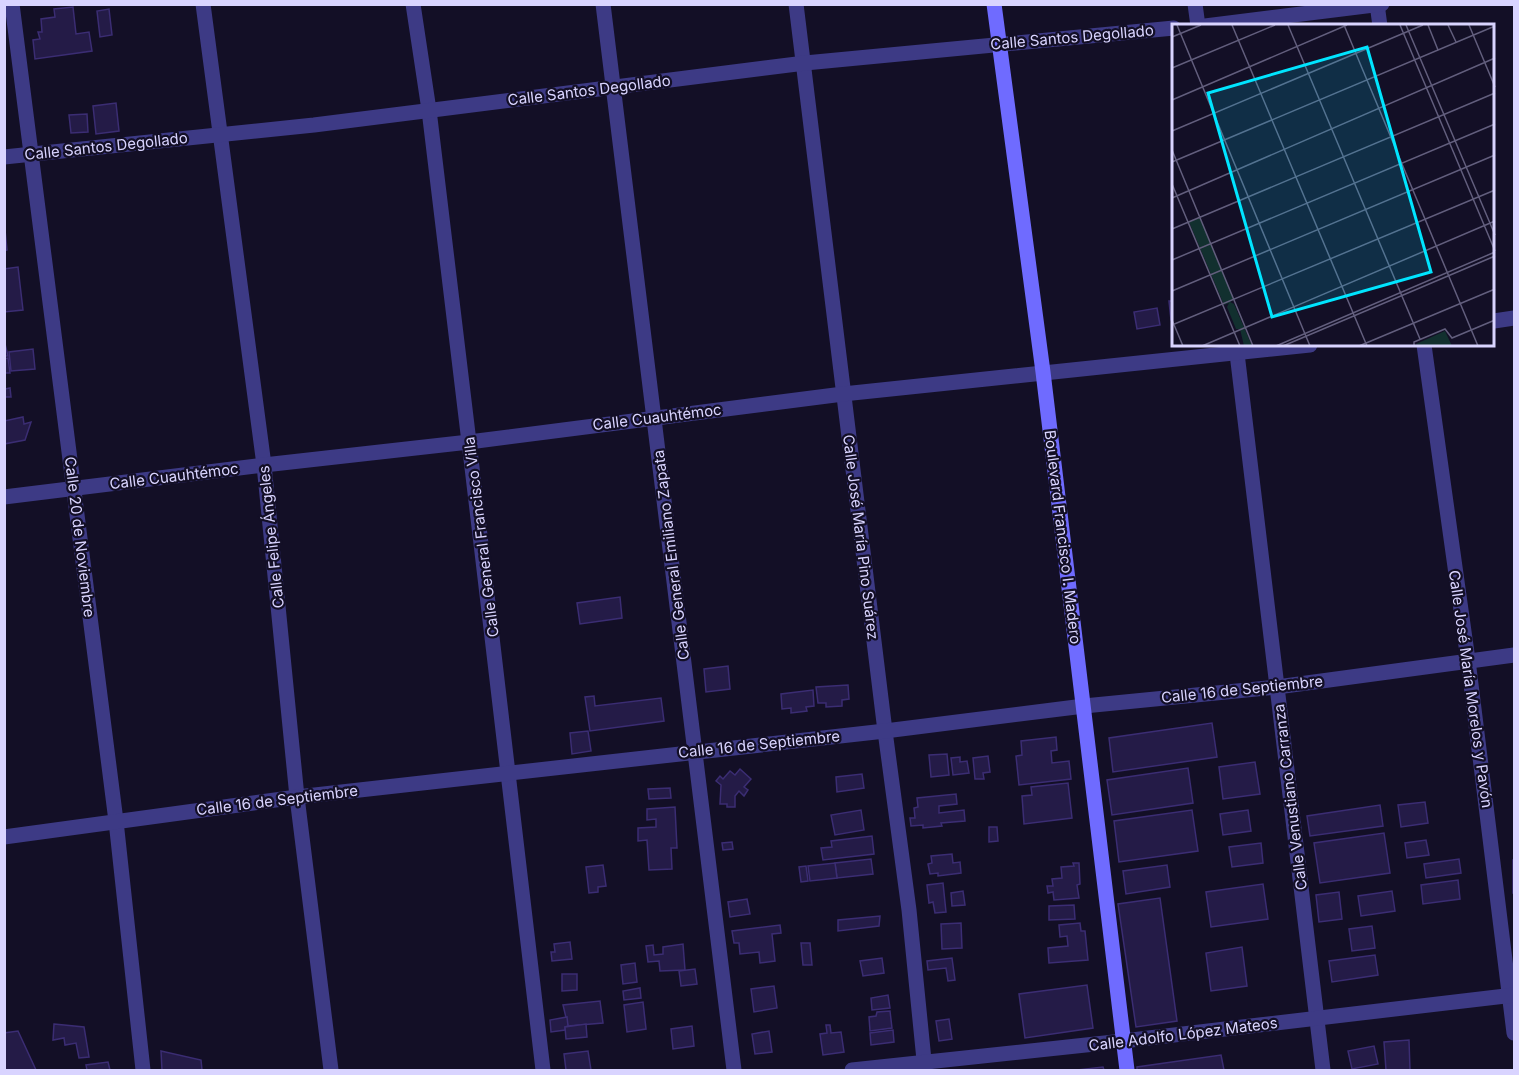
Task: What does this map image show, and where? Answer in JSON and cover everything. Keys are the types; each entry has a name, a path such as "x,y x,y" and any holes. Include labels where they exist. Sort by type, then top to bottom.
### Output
{"street":[{"name":"Calle 20 de Noviembre","path":"12,4 116,821 143,1071"},
{"name":"Calle Felipe Ángeles","path":"203,4 264,465 297,797 331,1071"},
{"name":"Calle General Francisco Villa","path":"413,4 429,110 543,1071"},
{"name":"Calle General Emiliano Zapata","path":"603,4 734,1071"},
{"name":"Calle José María Pino Suárez","path":"796,4 909,910 925,1067"},
{"name":"Boulevard Francisco I. Madero","path":"993,4 1043,372 1127,1071"},
{"path":"1195,4 1198,24"},
{"path":"1221,24 1382,4"},
{"path":"1377,5 1380,24"},
{"name":"Calle Santos Degollado","path":"4,157 314,125 805,63 1172,28"},
{"path":"1495,321 1515,318"},
{"name":"Calle Cuauhtémoc","path":"4,497 469,442 843,394 1237,349 1292,346"},
{"name":"Calle José María Morelos y Pavón","path":"1424,346 1513,995 1515,1033"},
{"name":"Calle Venustiano Carranza","path":"1237,349 1323,1071"},
{"name":"Calle 16 de Septiembre","path":"4,837 297,797 885,731 1084,706 1277,687 1515,655"},
{"name":"Calle Adolfo López Mateos","path":"852,1071 925,1067 1513,995"}],"building":[{"path":"73,7 76,34 89,32 92,51 35,59 33,40 40,39 38,32 42,32 41,19 55,17 54,9"},
{"path":"109,9 112,35 100,37 97,11"},
{"path":"116,103 119,131 96,134 93,106"},
{"path":"87,114 88,132 71,133 69,115"},
{"path":"4,220 7,250 4,251"},
{"path":"18,267 23,310 4,312 4,269"},
{"path":"1169,301 1172,301 1171,320"},
{"path":"1157,308 1160,325 1137,329 1134,312"},
{"path":"4,340 8,356 4,356"},
{"path":"33,349 35,369 11,371 9,352"},
{"path":"8,358 10,373 4,373 4,359"},
{"path":"4,384 5,389 10,388 11,397 4,397"},
{"path":"23,417 24,424 31,422 25,440 4,444 4,421"},
{"path":"620,597 622,618 580,624 577,603"},
{"path":"728,666 730,689 706,692 704,669"},
{"path":"848,685 849,699 842,700 842,706 826,707 826,703 818,703 816,687"},
{"path":"813,690 814,706 806,707 807,711 791,713 791,708 782,709 781,694"},
{"path":"594,696 595,706 661,698 664,721 590,731 585,697"},
{"path":"1212,723 1217,757 1113,772 1109,738"},
{"path":"588,731 591,751 572,754 570,733"},
{"path":"1056,737 1057,750 1051,751 1052,763 1069,761 1071,779 1019,785 1016,756 1022,755 1021,741"},
{"path":"947,754 949,775 931,777 929,755"},
{"path":"988,756 990,772 983,773 984,779 975,779 973,758"},
{"path":"960,757 960,762 967,761 969,773 953,775 951,758"},
{"path":"1255,762 1260,794 1223,799 1219,767"},
{"path":"1188,768 1193,803 1112,815 1107,780"},
{"path":"740,769 751,779 744,787 748,790 744,796 739,791 735,796 735,807 720,804 721,785 716,781 720,776 723,779 730,771 735,775"},
{"path":"862,774 864,788 837,792 836,777"},
{"path":"1068,783 1072,818 1024,824 1022,796 1032,795 1031,787"},
{"path":"670,788 671,798 649,799 648,789"},
{"path":"956,794 957,804 939,806 939,813 964,810 965,821 941,823 942,826 923,828 923,825 911,826 910,818 915,818 914,808 918,807 917,798"},
{"path":"1425,802 1428,823 1401,827 1398,805"},
{"path":"1380,805 1383,826 1310,836 1307,816"},
{"path":"675,807 677,848 671,848 672,869 649,870 647,840 638,841 638,828 656,827 656,819 647,820 647,809"},
{"path":"861,810 864,830 835,835 831,815"},
{"path":"1192,810 1198,851 1119,862 1114,821"},
{"path":"1248,810 1251,831 1223,835 1220,814"},
{"path":"989,827 997,827 998,841 989,842"},
{"path":"1384,833 1390,873 1320,883 1314,843"},
{"path":"872,836 874,854 823,860 821,848 832,847 831,841"},
{"path":"1426,840 1429,855 1407,858 1405,843"},
{"path":"732,842 733,849 723,850 722,843"},
{"path":"1261,843 1263,863 1232,867 1229,847"},
{"path":"952,854 953,863 960,862 961,873 938,876 938,873 930,874 928,864 932,863 931,856"},
{"path":"871,859 873,874 837,878 835,863"},
{"path":"1459,859 1461,873 1426,878 1424,864"},
{"path":"1514,860 1514,893 1513,893"},
{"path":"835,863 837,878 810,881 808,866"},
{"path":"1073,863 1079,863 1080,884 1077,885 1079,898 1054,900 1053,892 1048,893 1047,886 1053,886 1052,879 1062,878 1061,867 1074,866"},
{"path":"603,865 606,886 598,887 598,892 589,893 586,867"},
{"path":"1167,865 1170,887 1126,894 1123,871"},
{"path":"806,866 808,881 801,882 799,867"},
{"path":"1458,880 1460,899 1423,904 1421,885"},
{"path":"943,883 946,912 935,913 933,902 929,903 927,885"},
{"path":"1263,884 1268,919 1211,927 1206,892"},
{"path":"963,891 965,905 952,906 951,893"},
{"path":"1392,891 1395,911 1361,916 1358,896"},
{"path":"1339,892 1342,919 1319,922 1316,895"},
{"path":"1160,898 1177,1021 1136,1027 1118,904"},
{"path":"747,899 750,914 730,917 728,902"},
{"path":"1074,905 1075,919 1049,920 1049,906"},
{"path":"880,916 879,926 838,931 838,920"},
{"path":"961,923 962,948 942,949 941,924"},
{"path":"1080,923 1081,931 1085,931 1088,960 1049,963 1048,948 1068,946 1067,936 1060,937 1059,925"},
{"path":"780,925 781,933 772,934 775,961 760,963 759,952 740,954 739,943 734,943 732,931"},
{"path":"1372,926 1375,948 1352,951 1349,929"},
{"path":"570,942 572,959 552,961 551,952 555,952 554,944"},
{"path":"801,943 810,943 812,965 803,965"},
{"path":"683,944 685,970 660,971 659,961 648,962 646,946 653,945 654,955 663,954 663,947"},
{"path":"1242,947 1247,986 1211,991 1206,953"},
{"path":"1375,955 1378,975 1332,982 1329,961"},
{"path":"882,958 884,973 863,976 860,961"},
{"path":"952,958 955,980 948,981 946,968 928,970 927,961"},
{"path":"635,963 637,982 623,984 621,965"},
{"path":"695,969 697,984 681,986 679,971"},
{"path":"562,974 577,974 577,990 562,991"},
{"path":"1087,985 1093,1028 1025,1038 1019,994"},
{"path":"774,986 777,1008 754,1012 751,989"},
{"path":"640,988 641,998 624,1000 623,991"},
{"path":"888,995 890,1008 872,1010 871,998"},
{"path":"600,1001 603,1023 568,1026 563,1005"},
{"path":"643,1002 646,1029 627,1032 624,1005"},
{"path":"890,1011 892,1028 870,1031 869,1017 876,1016 877,1012"},
{"path":"567,1017 568,1026 565,1030 551,1032 550,1020"},
{"path":"949,1019 952,1039 939,1041 936,1021"},
{"path":"54,1024 84,1027 89,1057 79,1058 76,1043 65,1045 64,1038 53,1040"},
{"path":"586,1024 587,1037 566,1039 565,1027"},
{"path":"826,1025 830,1025 831,1033 841,1032 844,1052 823,1055 820,1034 827,1033"},
{"path":"692,1026 694,1046 673,1049 671,1029"},
{"path":"893,1030 894,1042 871,1045 870,1033"},
{"path":"18,1031 36,1070 4,1070 4,1033"},
{"path":"769,1031 772,1052 755,1054 752,1034"},
{"path":"1409,1040 1410,1070 1386,1070 1384,1042"},
{"path":"1374,1046 1378,1064 1352,1069 1348,1051"},
{"path":"161,1051 201,1060 202,1070 162,1070"},
{"path":"588,1051 591,1070 566,1070 564,1054"},
{"path":"1221,1055 1224,1070 1137,1070 1137,1067"},
{"path":"108,1062 110,1070 87,1070 86,1065"},
{"path":"1103,1067 1104,1070 1077,1070"}]}
